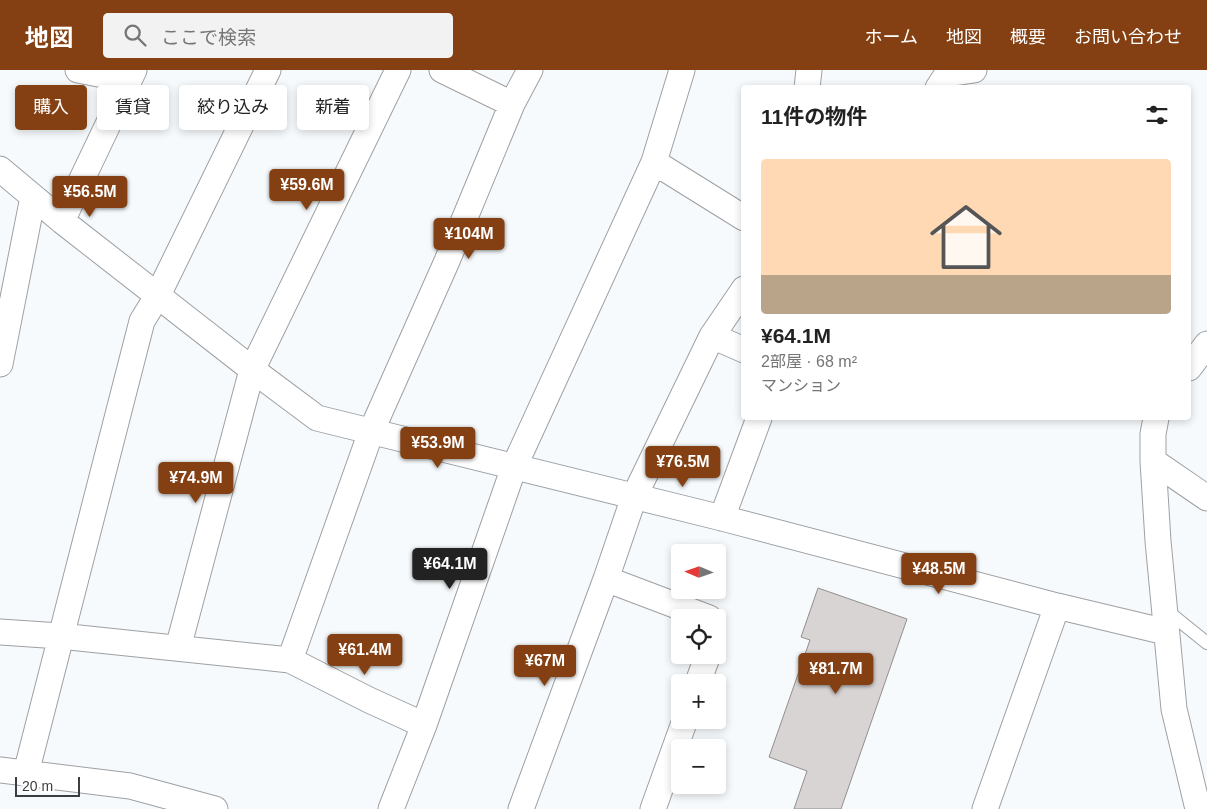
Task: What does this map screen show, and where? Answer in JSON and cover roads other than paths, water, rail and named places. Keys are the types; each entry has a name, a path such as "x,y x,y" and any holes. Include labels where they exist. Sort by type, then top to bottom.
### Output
{"street":[{"path":"62,222 132,75 78,70"},
{"path":"26,773 142,321 158,295 268,70"},
{"path":"178,648 252,370 398,70"},
{"path":"442,70 512,104"},
{"path":"290,660 371,432 447,261 512,104 530,70"},
{"path":"391,809 424,726 514,467 654,162 682,70"},
{"path":"808,85 809,70"},
{"path":"654,162 741,216"},
{"path":"0,170 62,222 252,370 317,418 722,518 1058,606 1165,620"},
{"path":"0,364 33,197"},
{"path":"521,809 606,579 634,497 712,336 741,293"},
{"path":"712,336 741,349"},
{"path":"722,518 758,420"},
{"path":"1156,420 1153,434 1153,461 1174,709 1198,809"},
{"path":"1153,461 1207,498"},
{"path":"606,579 685,609"},
{"path":"985,809 1058,606"},
{"path":"0,632 60,636 290,660 424,726"},
{"path":"653,809 682,729"},
{"path":"0,770 130,786 214,809"}],"lane":[{"path":"1165,620 1207,643"}]}
